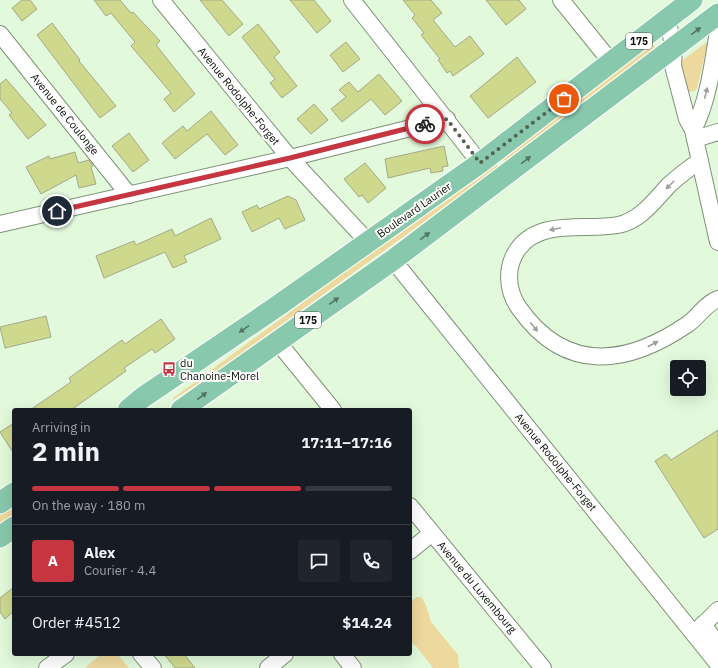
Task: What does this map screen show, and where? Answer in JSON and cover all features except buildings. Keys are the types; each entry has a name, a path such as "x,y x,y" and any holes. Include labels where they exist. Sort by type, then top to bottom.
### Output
{"main road":[{"name":"Boulevard Laurier","path":"140,406 480,163 692,0"},
{"name":"175","path":"184,408 393,260 718,14"},
{"path":"0,503 12,494"},
{"path":"0,537 12,528"}],"street":[{"name":"Avenue Rodolphe-Forget","path":"161,0 290,158 368,243"},
{"path":"352,0 447,119 480,163"},
{"path":"561,0 611,62"},
{"path":"667,19 674,48 673,66 687,119 694,135 718,242"},
{"path":"694,135 699,120 718,31"},
{"name":"Avenue de Coulonge","path":"0,34 129,195"},
{"path":"0,224 290,158 447,119"},
{"path":"694,135 718,132"},
{"path":"700,161 688,168 670,185 648,210 619,225 588,228 561,228 541,232 527,240 518,249 513,260 509,273 510,285 519,307 538,332 561,349 584,354 607,356 630,353 651,346 689,323 711,302 718,299"},
{"name":"Avenue Rodolphe-Forget","path":"393,260 698,629 718,664"},
{"path":"278,341 331,408"},
{"name":"Avenue du Luxembourg","path":"412,508 543,668"},
{"path":"412,549 432,533"},
{"path":"718,610 698,629 718,645"},
{"path":"47,668 63,656"},
{"path":"144,656 153,668"},
{"path":"268,668 283,656"},
{"path":"344,656 353,668"}],"shaded area":[{"path":"653,42 655,51 506,162 502,157"},
{"path":"707,42 697,88 695,91 689,92 687,91 680,62"},
{"path":"494,162 499,168 210,376 173,400 173,398"},
{"path":"12,506 12,519 0,528 0,515"},
{"path":"416,597 421,597 426,605 431,622 458,655 459,668 433,668 416,646 412,643 412,601"},
{"path":"99,656 119,656 129,668 85,668"}],"way so far":[{"path":"425,124 447,119 480,163 564,99"}],"place":[{"name":"du Chanoine-Morel","path":"169,369"}],"route":[{"path":"57,211 290,158 425,124"}]}
